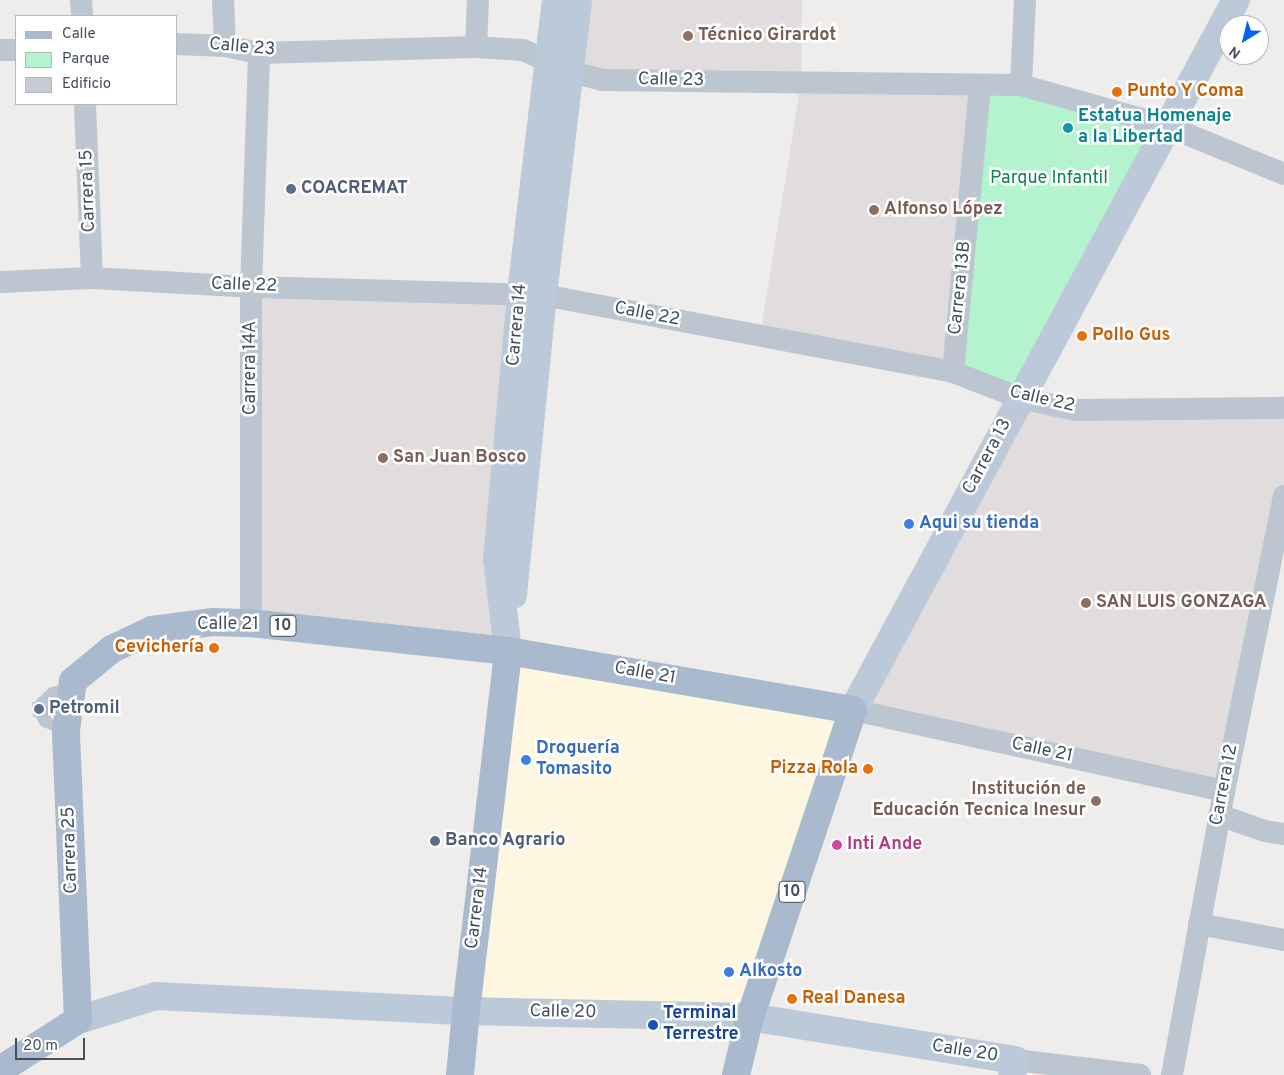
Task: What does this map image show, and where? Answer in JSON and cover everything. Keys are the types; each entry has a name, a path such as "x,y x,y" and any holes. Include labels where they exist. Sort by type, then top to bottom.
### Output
{"main road":[{"name":"Calle 21","path":"73,684 112,649 152,630 213,622 251,623 508,651 853,710"},
{"name":"Carrera 14","path":"460,1075 508,651"},
{"name":"Carrera 25","path":"73,684 66,730 78,1020"},
{"name":"Carrera 13","path":"736,1075 750,1017 853,710"},
{"name":"Calle 20","path":"0,1070 78,1020"}],"street":[{"path":"81,0 82,15"},
{"path":"223,0 225,46"},
{"path":"476,47 478,0"},
{"name":"Carrera 14","path":"556,0 560,66"},
{"name":"Carrera 14","path":"508,651 497,559 560,66 578,0"},
{"path":"1021,85 1025,0"},
{"name":"Carrera 13","path":"853,710 1236,0"},
{"name":"Calle 23","path":"178,44 225,46 259,53 476,47 522,50 560,66 602,80 1021,85 1167,126 1284,174"},
{"path":"0,50 15,50"},
{"name":"Carrera 14A","path":"251,623 252,287 259,53"},
{"name":"Carrera 13B","path":"953,372 980,85"},
{"name":"Carrera 15","path":"85,105 92,278"},
{"name":"Calle 22","path":"0,282 92,278 252,287 532,294 953,372 1020,398 1076,410 1284,408"},
{"name":"Carrera 12","path":"1172,1075 1219,815 1284,496"},
{"name":"Calle 21","path":"853,710 1224,791"},
{"path":"1219,815 1265,831 1284,834"},
{"path":"1200,924 1284,940"},
{"name":"Calle 20","path":"78,1020 156,996 466,1011 750,1017 1014,1067 1140,1075"}],"lane":[{"path":"41,702 52,692 73,684"},
{"path":"41,716 44,721 66,730"}],"shaded area":[{"name":"Alfonso López","path":"580,0 802,0 801,82 980,85 953,372 760,336 801,83 571,72"},
{"name":"San Juan Bosco","path":"251,287 521,293 508,651 251,623"},
{"name":"SAN LUIS GONZAGA","path":"1020,398 1284,407 1284,496 1224,791 853,710"},
{"path":"508,651 853,710 750,1017 466,1011"}],"green space":[{"name":"Parque Infantil","path":"980,85 1167,126 1020,398 953,372"}],"building":[{"name":"Petromil","path":"45,701 46,716 33,717 32,702"}],"place":[{"name":"Técnico Girardot","path":"688,36"},
{"name":"Punto Y Coma","path":"1117,92"},
{"name":"Estatua Homenaje a la Libertad","path":"1068,128"},
{"name":"COACREMAT","path":"291,189"},
{"name":"Alfonso López","path":"874,210"},
{"name":"Pollo Gus","path":"1082,336"},
{"name":"San Juan Bosco","path":"383,458"},
{"name":"Aqui su tienda","path":"909,524"},
{"name":"SAN LUIS GONZAGA","path":"1086,603"},
{"name":"Cevichería","path":"214,648"},
{"name":"Petromil","path":"39,709"},
{"name":"Droguería Tomasito","path":"526,760"},
{"name":"Pizza Rola","path":"868,769"},
{"name":"Institución de Educación Tecnica Inesur","path":"1096,801"},
{"name":"Banco Agrario","path":"435,841"},
{"name":"Inti Ande","path":"837,845"},
{"name":"Alkosto","path":"729,972"},
{"name":"Real Danesa","path":"792,999"},
{"name":"Terminal Terrestre","path":"653,1025"}]}
